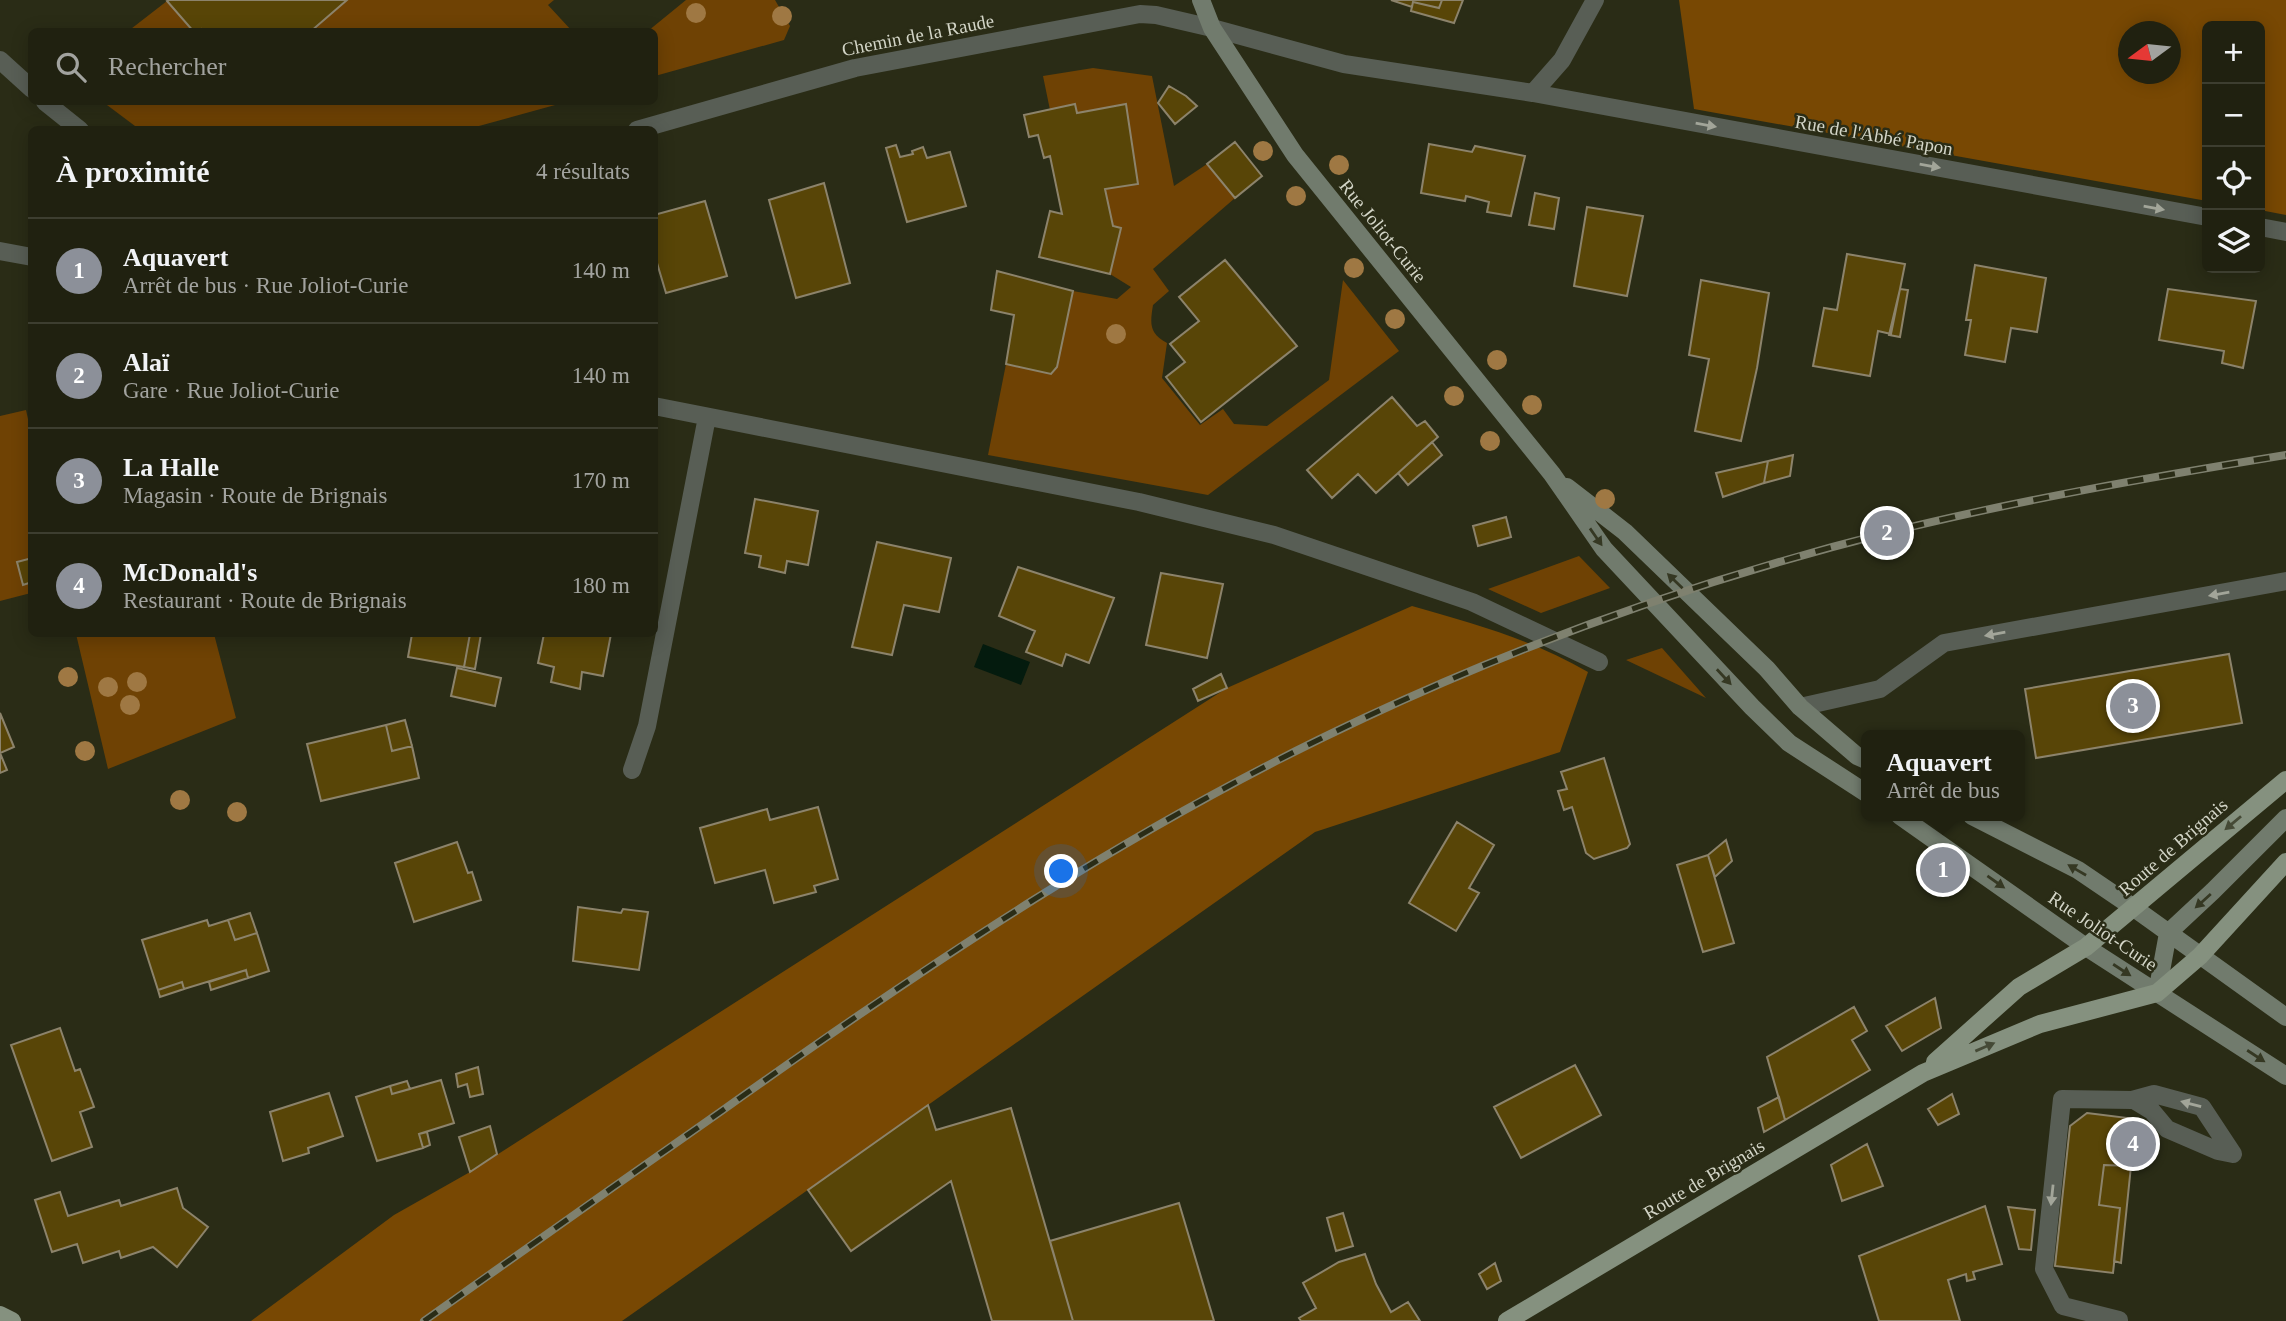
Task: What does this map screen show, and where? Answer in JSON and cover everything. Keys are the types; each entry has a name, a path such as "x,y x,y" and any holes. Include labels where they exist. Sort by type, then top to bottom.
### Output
{"main road":[{"name":"Rue Joliot-Curie","path":"1201,0 1212,28 1295,155 1552,474 1604,549 1789,743 1861,790"},
{"name":"Rue Joliot-Curie","path":"1552,474 1625,532 1767,669 1800,707 1861,757"},
{"name":"Route de Brignais","path":"1923,1073 2019,987 2086,947 2286,780"},
{"path":"2157,993 2168,933 2286,818"},
{"name":"Rue Joliot-Curie","path":"1907,821 2086,947 2286,1076"},
{"name":"Rue Joliot-Curie","path":"1982,821 2078,870 2286,1017"},
{"name":"Route de Brignais","path":"1507,1321 1923,1073 2040,1024 2157,993 2200,956 2286,862"},
{"path":"0,1315 12,1321"}],"street":[{"path":"1533,93 1562,60 1595,0"},
{"name":"Chemin de la Raude","path":"651,126 855,68 1139,14 1156,15 1212,28"},
{"name":"Rue de l'Abbé Papon","path":"1212,28 1344,64 1533,93 2202,216"},
{"path":"0,60 28,85"},
{"path":"49,105 75,126"},
{"path":"2265,228 2286,232"},
{"path":"0,251 28,256"},
{"path":"658,407 1139,502 1274,535 1472,603 1599,662"},
{"path":"632,770 647,726 707,417"},
{"path":"1800,707 1880,689 1944,643 2286,582"},
{"path":"2119,1320 2063,1306 2044,1269 2062,1099 2134,1100 2154,1094 2202,1107 2233,1154 2218,1151 2167,1129 2152,1111 2134,1100"}],"shaded area":[{"path":"347,0 554,0 548,5 569,28 315,28"},
{"path":"686,0 775,0 790,26 784,40 658,75 658,28 652,28"},
{"path":"1679,0 2286,0 2286,215 2265,211 2265,21 2202,21 2202,200 1694,109"},
{"path":"167,1 191,28 132,28"},
{"path":"1093,68 1152,76 1174,186 1207,164 1235,198 1153,269 1169,291 1153,305 1151,318 1154,332 1167,343 1162,378 1200,425 1223,409 1234,424 1267,426 1329,380 1343,280 1399,351 1208,495 988,455 1006,364 1051,374 1057,367 1073,291 1117,299 1131,287 1110,274 1121,228 1113,226 1105,189 1138,184 1126,104 1077,113 1075,104 1050,110 1043,76"},
{"path":"107,105 555,105 479,126 135,126"},
{"path":"26,410 28,419 28,594 0,601 0,416"},
{"path":"1579,556 1610,588 1541,613 1488,589"},
{"path":"1412,606 1524,641 1588,672 1560,752 1315,832 622,1321 251,1321 394,1215 470,1172 1227,688"},
{"path":"77,637 215,637 236,718 108,769"},
{"path":"983,644 1030,662 1021,685 974,667"},
{"path":"1662,648 1706,698 1626,660"}],"building":[{"path":"347,0 315,28 191,28 167,1"},
{"path":"1391,0 1442,0 1439,8 1413,2 1412,7"},
{"path":"1442,0 1463,0 1454,23 1411,11 1413,2 1439,8"},
{"path":"1169,86 1197,106 1175,124 1158,103"},
{"path":"1075,104 1077,113 1126,104 1138,184 1105,189 1113,226 1121,228 1110,274 1039,257 1050,211 1062,214 1050,156 1044,158 1038,135 1029,137 1024,115"},
{"path":"1235,142 1262,176 1235,198 1207,164"},
{"path":"1429,144 1472,152 1475,146 1525,156 1511,216 1487,212 1489,202 1466,196 1465,201 1421,193"},
{"path":"896,145 900,157 913,154 912,151 923,147 927,158 950,152 966,206 907,222 886,148"},
{"path":"824,183 850,283 796,298 769,200"},
{"path":"1535,193 1559,198 1554,229 1529,225"},
{"path":"705,201 727,276 666,293 658,266 658,214"},
{"path":"1587,207 1643,216 1627,296 1574,286"},
{"path":"1847,254 1905,264 1891,334 1878,331 1870,376 1813,366 1824,308 1837,310"},
{"path":"1225,260 1297,346 1201,422 1166,377 1185,362 1170,344 1199,321 1179,297"},
{"path":"1975,265 2046,278 2037,332 2011,328 2005,362 1965,355 1971,320 1966,320"},
{"path":"997,271 1073,291 1057,367 1051,374 1006,364 1014,315 991,310"},
{"path":"1701,280 1769,293 1757,368 1741,441 1695,431 1709,359 1689,355"},
{"path":"1900,289 1908,290 1900,337 1889,335"},
{"path":"2168,289 2256,301 2243,368 2222,363 2224,351 2159,340"},
{"path":"1392,397 1417,426 1425,421 1438,437 1376,493 1358,474 1332,498 1307,470"},
{"path":"1432,442 1442,455 1408,485 1398,473"},
{"path":"1793,455 1790,476 1764,483 1768,461"},
{"path":"1768,461 1764,483 1723,497 1716,473"},
{"path":"755,499 818,511 808,565 787,561 785,573 759,567 761,556 745,553"},
{"path":"1506,517 1511,537 1478,546 1473,526"},
{"path":"877,542 951,558 939,612 904,605 892,655 852,647"},
{"path":"28,559 28,583 23,585 17,562"},
{"path":"1018,567 1114,598 1089,663 1066,654 1062,666 1026,652 1035,631 999,616"},
{"path":"1161,573 1223,584 1207,658 1146,645"},
{"path":"411,637 469,637 464,667 408,657"},
{"path":"469,637 480,637 475,669 464,667"},
{"path":"543,637 610,637 603,676 582,672 580,689 551,682 554,667 538,663"},
{"path":"2229,654 2242,723 2036,758 2025,689"},
{"path":"457,668 501,678 495,706 451,696"},
{"path":"1221,674 1227,688 1198,701 1193,689"},
{"path":"0,713 14,747 0,753"},
{"path":"405,720 412,746 392,751 386,725"},
{"path":"386,725 392,751 412,746 419,778 321,801 307,744"},
{"path":"0,753 7,770 0,773"},
{"path":"1604,758 1630,844 1627,848 1594,859 1586,853 1572,807 1564,810 1558,791 1567,789 1561,772"},
{"path":"818,807 838,879 814,886 816,892 774,903 765,870 715,883 700,828 767,809 770,820"},
{"path":"1457,822 1494,845 1469,888 1479,893 1456,931 1409,903"},
{"path":"1726,840 1732,861 1715,877 1708,855"},
{"path":"457,842 468,873 472,872 481,900 414,922 395,863"},
{"path":"1708,855 1734,943 1703,952 1677,865"},
{"path":"578,907 621,913 623,909 648,912 639,970 573,961"},
{"path":"250,913 257,933 235,940 228,920"},
{"path":"207,920 209,926 228,920 235,940 257,933 269,971 248,978 246,970 184,989 182,982 158,990 142,940"},
{"path":"246,970 248,978 211,990 209,982"},
{"path":"182,982 184,989 160,997 158,990"},
{"path":"1935,998 1941,1028 1902,1051 1886,1026"},
{"path":"1854,1007 1867,1031 1852,1040 1870,1070 1785,1120 1767,1057"},
{"path":"60,1028 75,1071 80,1069 94,1107 80,1112 92,1147 52,1161 11,1045"},
{"path":"1575,1065 1601,1115 1521,1158 1494,1107"},
{"path":"478,1067 483,1094 470,1097 467,1084 458,1087 456,1074"},
{"path":"441,1080 454,1123 419,1134 423,1148 377,1161 356,1097 390,1086 392,1094"},
{"path":"407,1081 410,1089 392,1094 390,1086"},
{"path":"329,1093 343,1136 308,1148 309,1153 283,1161 270,1112"},
{"path":"1952,1094 1959,1114 1938,1125 1928,1109"},
{"path":"1779,1097 1785,1120 1764,1132 1758,1108"},
{"path":"928,1105 936,1130 1011,1108 1073,1321 992,1321 951,1181 851,1251 808,1190"},
{"path":"2087,1113 2136,1119 2131,1166 2104,1165 2099,1205 2120,1208 2113,1273 2055,1266 2070,1126"},
{"path":"490,1126 497,1154 470,1172 459,1137"},
{"path":"427,1132 430,1145 423,1148 419,1134"},
{"path":"1867,1144 1883,1186 1842,1201 1831,1165"},
{"path":"2104,1165 2131,1166 2121,1263 2114,1261 2120,1208 2099,1205"},
{"path":"177,1188 183,1208 208,1227 177,1267 153,1247 121,1258 119,1251 83,1263 77,1244 52,1252 35,1200 60,1192 68,1216 119,1200 121,1206"},
{"path":"1179,1203 1214,1321 1073,1321 1050,1241"},
{"path":"1985,1206 2002,1264 1973,1272 1975,1279 1967,1281 1966,1274 1948,1280 1960,1321 1879,1321 1859,1256"},
{"path":"2008,1207 2035,1210 2031,1250 2019,1249"},
{"path":"1343,1213 1353,1246 1336,1251 1327,1218"},
{"path":"1365,1254 1376,1284 1391,1312 1408,1302 1420,1321 1301,1321 1299,1318 1316,1308 1303,1283 1339,1262"},
{"path":"1495,1263 1501,1281 1487,1289 1479,1274"}],"railway":[{"path":"424,1321 878,1002 1035,899 1196,803 1364,718 1555,637 1752,570 1936,521 2135,481 2286,455"}],"place":[{"name":"Alaï","path":"1887,533"},
{"name":"La Halle","path":"2133,706"},
{"name":"Aquavert","path":"1943,870"},
{"name":"McDonald's","path":"2133,1144"}]}
